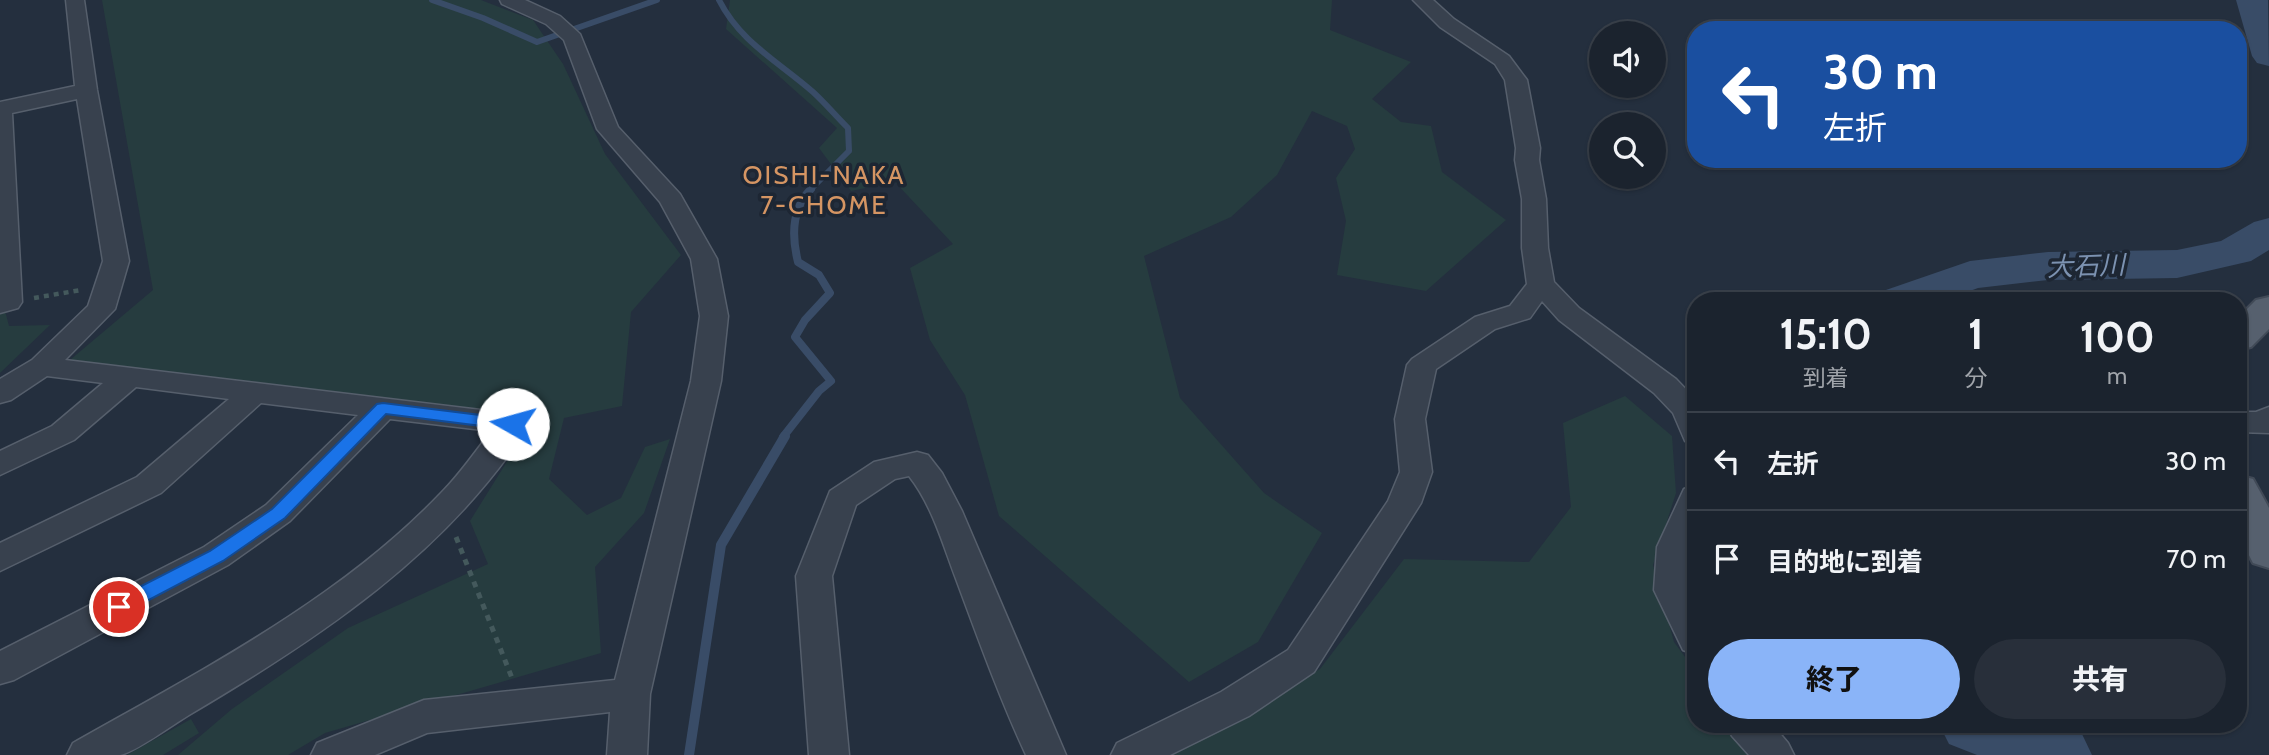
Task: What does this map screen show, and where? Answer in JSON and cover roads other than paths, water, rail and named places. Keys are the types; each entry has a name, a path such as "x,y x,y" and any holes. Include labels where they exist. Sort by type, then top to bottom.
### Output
{"main road":[{"path":"2247,331 2269,308"},
{"path":"2247,508 2269,551"}],"street":[{"path":"0,393 42,366 101,309 116,261 86,90 75,0"},
{"path":"509,0 553,20 573,38 608,129 671,200 704,260 714,316 706,381 631,694 627,755"},
{"path":"1422,0 1447,23 1502,60 1516,80 1528,148 1527,160 1534,199 1535,248 1541,284 1569,314 1665,386 1687,409"},
{"path":"4,304 1,109 86,90"},
{"path":"1130,755 1235,704 1301,661 1404,503 1416,472 1410,419 1422,365 1485,323 1520,312 1541,284"},
{"path":"42,366 513,424 445,510 400,551 303,624 247,662 87,755"},
{"path":"0,464 63,433 129,377"},
{"path":"0,558 149,485 255,392"},
{"path":"0,669 216,556 278,513 383,408"},
{"path":"2247,422 2267,423 2269,418"},
{"path":"830,755 814,576 842,499 885,470 917,463 931,479 977,584 1028,718 1045,755"},
{"path":"1687,517 1674,547 1672,590 1687,621"},
{"path":"331,755 424,717 631,694"},
{"path":"1754,733 1774,755"}],"waterway":[{"path":"432,0 483,18 537,42 657,0"},
{"path":"719,0 749,40 813,92 848,128 849,151 811,189"},
{"name":"大石川","path":"2252,0 2269,56"},
{"path":"783,437 819,391 831,381 795,337 805,320 830,293 819,275 798,262 796,253 794,234 797,215 804,197 811,189"},
{"name":"大石川","path":"1924,292 1970,275 2048,266 2177,264 2235,252 2269,231"},
{"path":"689,755 721,545 785,436"},
{"name":"大石川","path":"1997,733 2057,755"}],"district":[{"name":"OISHI-NAKA 7-CHOME","path":"824,190"}]}
